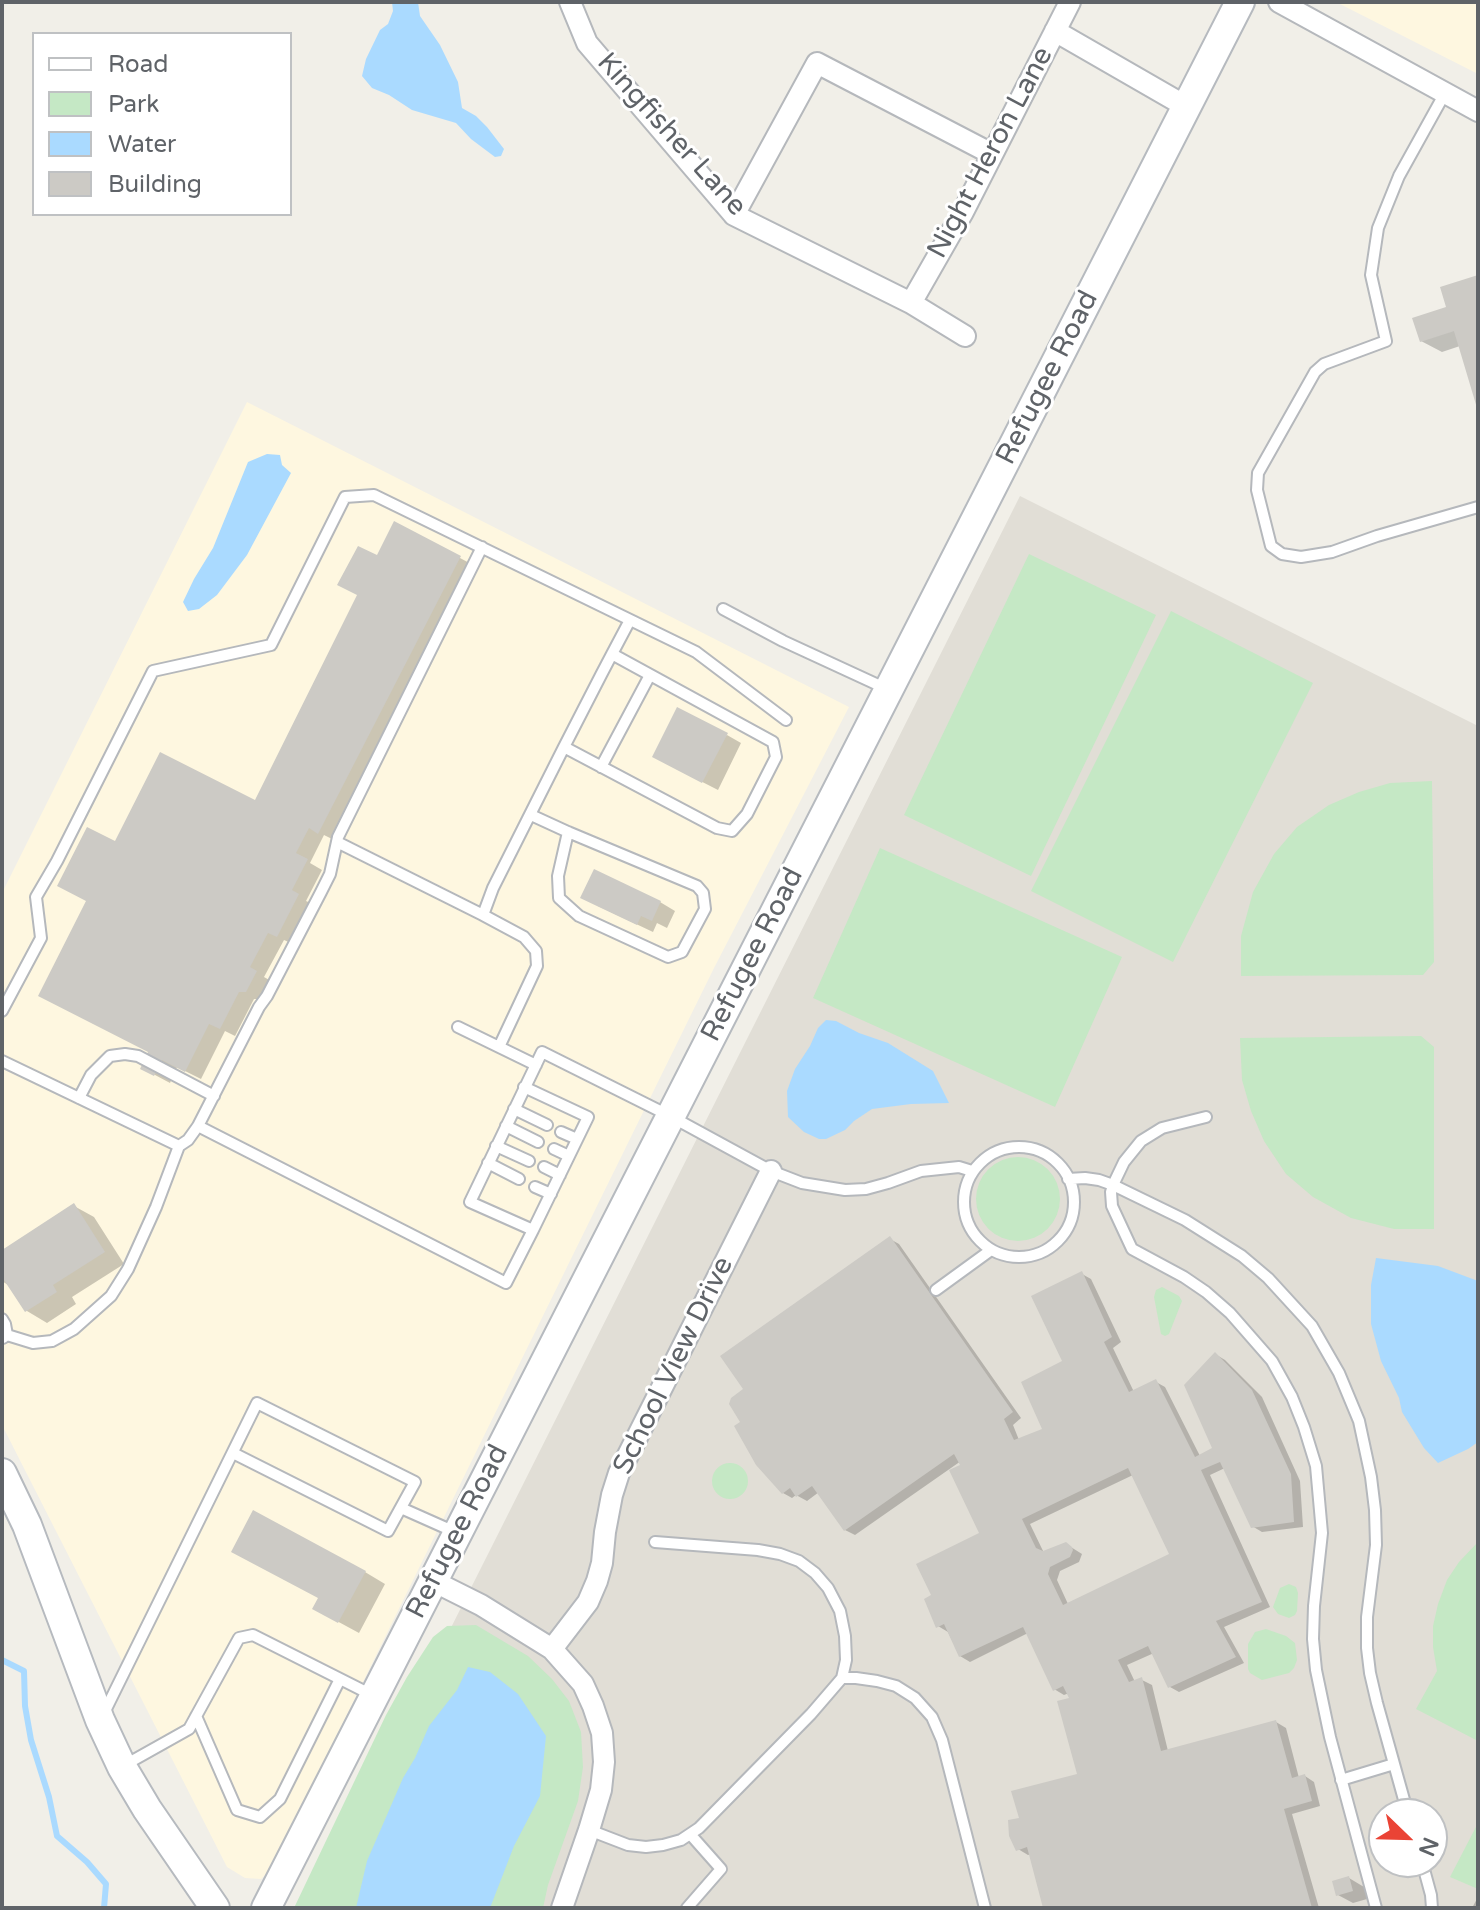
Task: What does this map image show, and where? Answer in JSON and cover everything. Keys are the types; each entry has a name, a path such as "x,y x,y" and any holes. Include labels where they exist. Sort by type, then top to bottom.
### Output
{"main road":[{"name":"Refugee Road","path":"266,1908 1240,2"},
{"path":"2,1473 27,1525 100,1720 122,1767 215,1908"}],"street":[{"name":"Kingfisher Lane","path":"570,2 587,43 734,215 911,303 965,336"},
{"name":"Night Heron Lane","path":"911,303 963,212 1070,2"},
{"path":"1279,2 1478,111"},
{"path":"1055,31 1187,107"},
{"path":"734,215 817,63 992,154"},
{"name":"School View Drive","path":"552,1649 588,1602 600,1572 612,1495 619,1473 771,1171"},
{"path":"433,1581 481,1605 552,1649 583,1684 593,1706 602,1733 604,1762 601,1790 562,1908"}],"lane":[{"path":"1445,93 1399,176 1378,228 1371,275 1386,341 1324,364 1315,372 1258,473 1257,490 1271,546 1282,554 1301,557 1332,552 1478,507"},
{"path":"2,1011 41,938 36,897 153,671 271,645 345,497 374,495 696,652 786,720"},
{"path":"2,1319 5,1324 4,1337 33,1343 52,1341 74,1329 111,1296 128,1269 179,1146 198,1126 330,874 338,837 482,547"},
{"path":"723,609 783,641 888,689"},
{"path":"483,915 493,888 630,620"},
{"path":"564,747 717,828 732,831 747,814 776,757 773,742 612,654"},
{"path":"601,767 650,675"},
{"path":"531,815 697,886 703,893 705,909 682,952 668,957 579,916 559,898 558,876 568,832"},
{"path":"337,842 524,937 536,951 537,966 499,1047"},
{"path":"458,1027 536,1065"},
{"path":"533,1230 470,1202 542,1052 771,1171 802,1183 845,1190 866,1189 921,1171 959,1167 972,1171"},
{"path":"79,1098 91,1075 110,1056 125,1054 138,1056 214,1096"},
{"path":"2,1061 179,1146"},
{"path":"198,1126 506,1283 588,1117 524,1087"},
{"path":"514,1109 547,1125"},
{"path":"1206,1117 1162,1128 1141,1141 1124,1162 1113,1185 1112,1206 1132,1249 1206,1292 1252,1336 1272,1361 1304,1427 1316,1466 1322,1533 1314,1606 1316,1670 1322,1705 1376,1908"},
{"path":"506,1126 538,1142"},
{"path":"561,1132 577,1139"},
{"path":"496,1146 529,1161"},
{"path":"1019,1146 1037,1149 1053,1158 1068,1179 1073,1188 1074,1206 1069,1224 1059,1239 1045,1251 1027,1257 1009,1256 991,1250 977,1239 967,1224 963,1206 965,1187 972,1171 985,1157 1001,1149 1019,1146"},
{"path":"554,1149 569,1156"},
{"path":"488,1163 519,1179"},
{"path":"544,1167 560,1175"},
{"path":"1068,1179 1085,1178 1113,1185 1185,1220 1242,1256 1268,1278 1312,1326 1339,1373 1359,1421 1371,1477 1376,1545 1367,1617 1367,1648 1377,1703 1404,1798"},
{"path":"535,1187 551,1194"},
{"path":"936,1290 991,1250"},
{"path":"100,1720 257,1403 415,1482 388,1531 233,1453"},
{"path":"401,1508 457,1533"},
{"path":"589,1830 628,1845 646,1847 681,1840 699,1828 842,1678 846,1660 840,1611 828,1588 799,1561 758,1550 655,1542"},
{"path":"122,1767 189,1729 239,1638 253,1635 373,1696"},
{"path":"842,1678 896,1686 915,1698 932,1717 942,1740 985,1908"},
{"path":"196,1716 237,1810 260,1817 280,1799 340,1679"},
{"path":"1341,1780 1394,1764"},
{"path":"687,1908 721,1869 690,1834"},
{"path":"1426,1878 1432,1908"}],"shaded area":[{"path":"1336,2 1478,2 1478,74"},
{"path":"247,402 849,707 714,968 271,1869 261,1879 245,1878 227,1867 2,1425 2,893"},
{"path":"1020,496 1478,726 1478,1908 310,1908"}],"green space":[{"path":"1029,554 1156,615 1031,876 904,815"},
{"path":"1171,611 1313,683 1173,962 1031,891"},
{"path":"1432,781 1434,962 1423,975 1241,976 1241,936 1253,892 1274,854 1297,827 1329,805 1359,792 1390,783"},
{"path":"880,848 1122,957 1055,1107 813,998"},
{"path":"1421,1036 1434,1047 1434,1229 1394,1229 1351,1218 1313,1197 1286,1174 1264,1141 1242,1080 1240,1038"},
{"path":"1018,1157 1041,1164 1053,1176 1060,1199 1053,1222 1041,1234 1018,1241 995,1234 983,1222 976,1199 983,1176 995,1164"},
{"path":"1162,1287 1182,1301 1169,1334 1165,1336 1161,1334 1154,1297 1156,1290"},
{"path":"730,1463 742,1469 748,1481 742,1493 730,1499 718,1493 712,1481 718,1469"},
{"path":"1478,1542 1478,1741 1416,1709 1437,1671 1433,1626 1438,1604 1447,1580"},
{"path":"1289,1584 1296,1587 1298,1593 1297,1611 1289,1618 1278,1614 1273,1607 1280,1588"},
{"path":"476,1625 528,1656 552,1679 569,1701 581,1732 583,1767 578,1801 543,1908 294,1908 407,1677 433,1637 447,1626"},
{"path":"1266,1629 1295,1643 1297,1660 1289,1673 1262,1680 1248,1669 1248,1644 1255,1632"},
{"path":"1478,1823 1478,1889 1450,1877"}],"water":[{"path":"392,2 418,2 420,16 440,45 458,82 462,108 487,127 504,149 501,156 495,157 456,123 412,110 372,88 362,76 366,59 380,30 388,24 393,11"},
{"path":"267,454 280,455 282,465 291,473 247,555 217,595 199,609 188,611 183,602 213,548 248,462"},
{"path":"826,1020 836,1021 888,1043 933,1071 949,1103 872,1109 845,1130 826,1139 804,1132 788,1117 787,1091 795,1069 818,1028"},
{"path":"1376,1258 1438,1266 1478,1281 1478,1442 1438,1463 1424,1448 1402,1412 1399,1398 1381,1361 1371,1324 1371,1285"},
{"path":"468,1667 490,1672 518,1694 546,1736 540,1796 514,1846 490,1908 356,1908 367,1861 403,1778 429,1726 457,1690"}],"building":[{"path":"1478,275 1477,408 1454,331 1420,342 1412,318 1446,307 1440,287"},
{"path":"394,521 461,556 318,834 309,828 296,853 308,859 292,890 299,894 277,937 268,933 250,967 257,971 246,992 239,992 220,1029 209,1024 185,1072 162,1060 154,1076 140,1069 148,1052 38,996 86,901 57,886 87,827 115,841 160,752 255,800 357,595 337,585 358,546 377,555"},
{"path":"677,707 728,733 702,783 652,757"},
{"path":"594,869 661,901 652,921 641,916 637,925 580,898"},
{"path":"74,1203 105,1252 53,1285 57,1292 25,1312 2,1277 2,1250"},
{"path":"890,1236 1013,1412 1004,1419 1014,1440 1042,1429 1021,1382 1062,1361 1031,1296 1082,1271 1112,1337 1104,1342 1129,1392 1156,1379 1195,1457 1212,1448 1184,1385 1215,1352 1252,1390 1291,1474 1294,1522 1251,1528 1220,1462 1201,1470 1262,1602 1216,1621 1236,1657 1168,1688 1148,1646 1118,1660 1129,1682 1142,1677 1161,1751 1276,1720 1292,1778 1305,1774 1312,1801 1284,1809 1312,1908 1043,1908 1027,1847 1016,1851 1009,1836 1008,1820 1019,1818 1011,1791 1077,1774 1057,1701 1069,1698 1063,1686 1053,1691 1023,1627 959,1657 944,1624 936,1628 924,1599 931,1595 916,1564 979,1533 949,1470 960,1465 954,1454 844,1531 812,1486 796,1497 790,1488 782,1494 756,1465 734,1426 740,1422 729,1404 731,1398 743,1389 720,1356","holes":["1128,1468 1169,1554 1063,1605 1048,1574 1050,1567 1070,1557 1072,1547 1066,1542 1043,1551 1036,1548 1022,1519"]},
{"path":"253,1510 366,1571 338,1623 312,1609 318,1598 231,1552"},
{"path":"1349,1876 1353,1891 1336,1896 1332,1881"}],"waterway":[{"path":"2,1660 24,1671 25,1706 31,1740 49,1797 57,1836 87,1862 106,1884 104,1908"}]}
